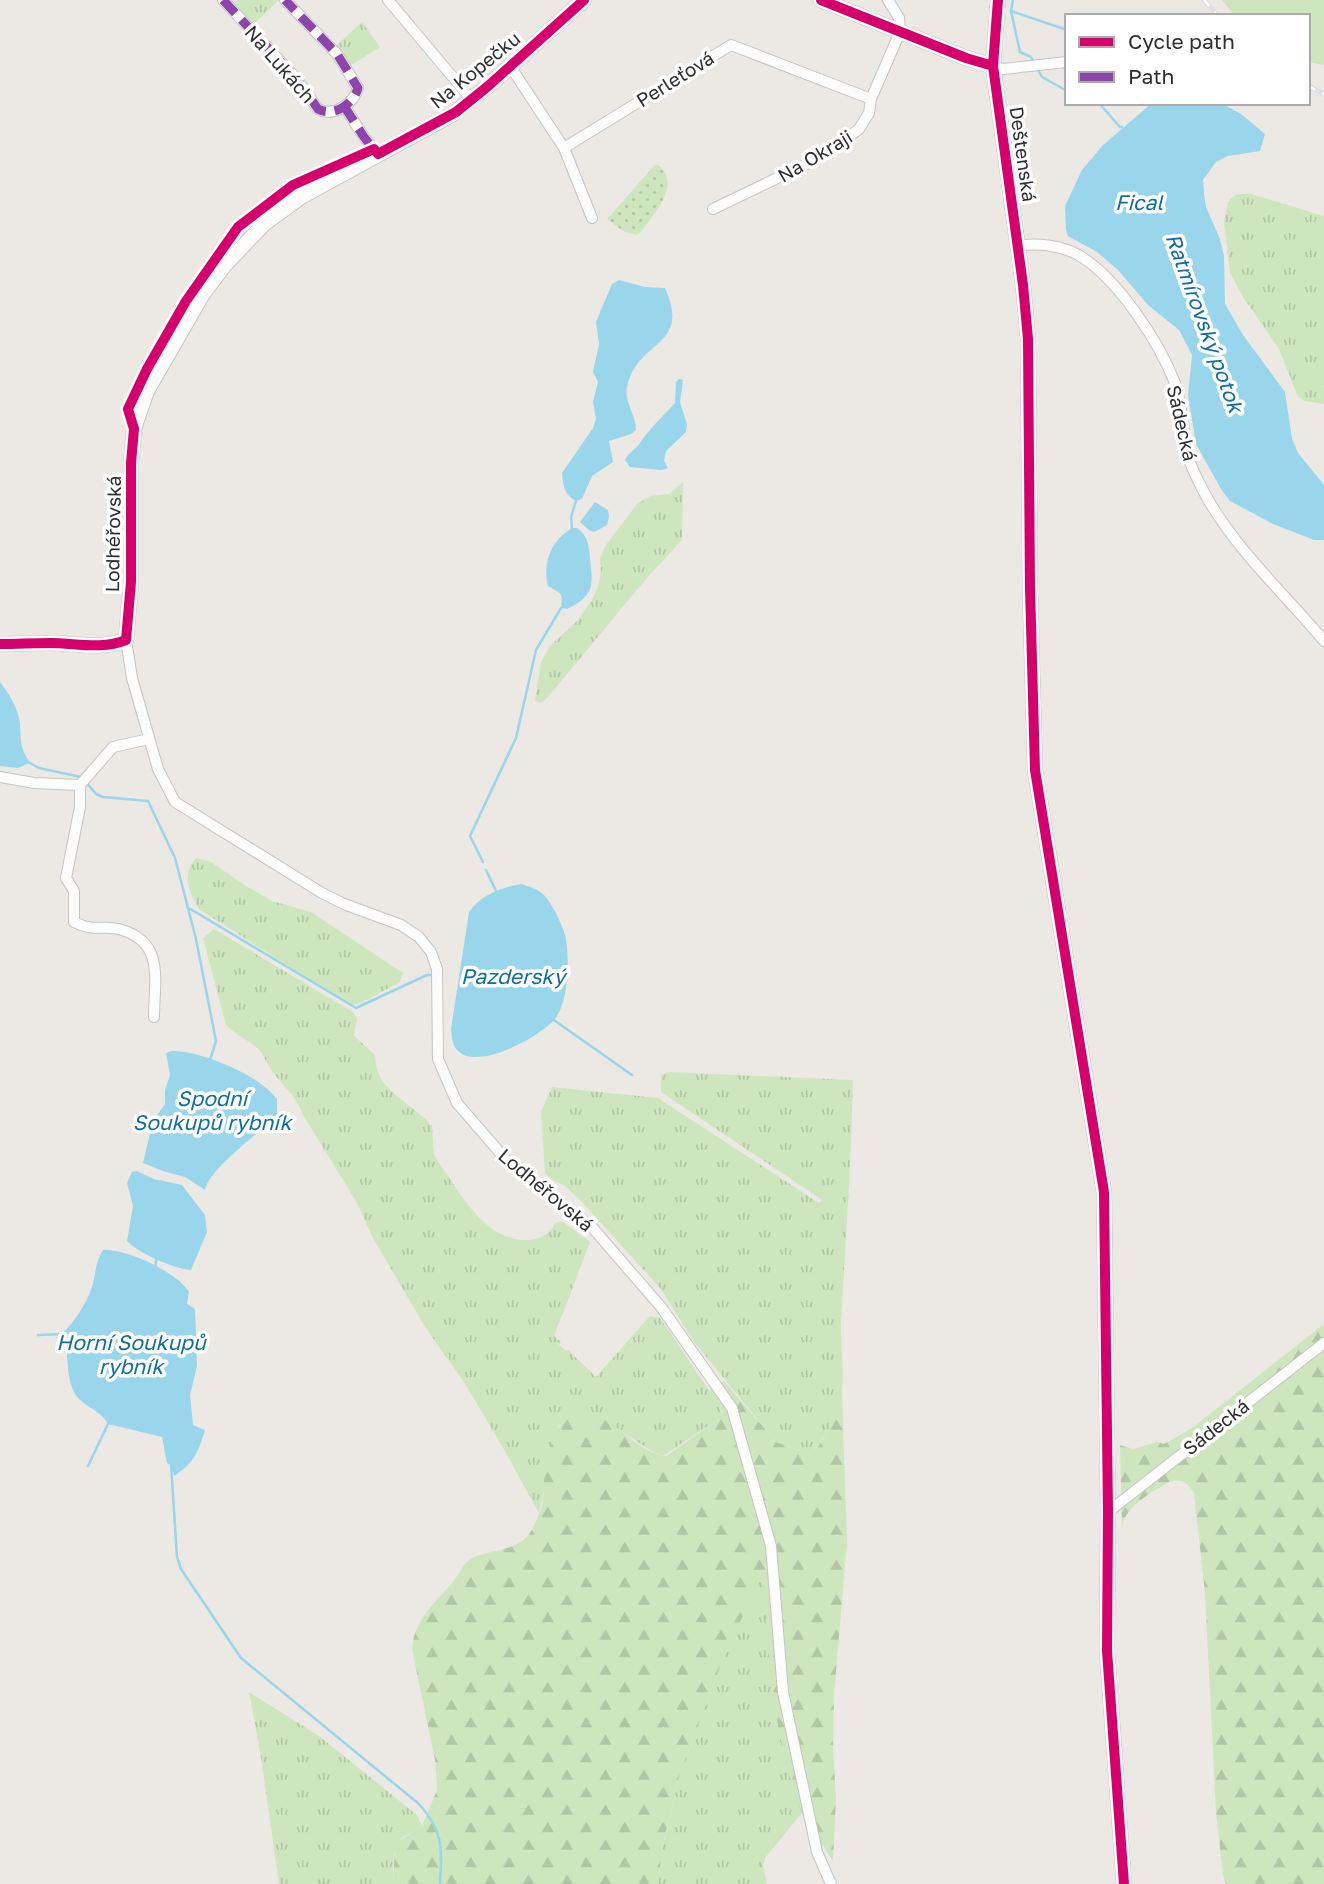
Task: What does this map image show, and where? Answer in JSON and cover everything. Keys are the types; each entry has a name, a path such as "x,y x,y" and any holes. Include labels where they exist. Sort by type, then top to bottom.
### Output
{"main road":[{"name":"Na Kopečku","path":"134,429 147,391 203,294 224,266 264,224 292,203 426,130 472,100 584,0"},
{"path":"821,0 966,58 993,66"},
{"name":"Deštenská","path":"998,0 993,66 1028,339 1028,483 1035,758 1104,1192 1107,1651 1124,1884"},
{"name":"Lodhéřovská","path":"126,640 131,583 131,463 134,429"},
{"path":"0,644 113,645 126,640"}],"street":[{"name":"Na Lukách","path":"223,0 296,78 318,109 324,112 344,106 355,98 358,88 337,54 285,0"},
{"path":"388,0 472,100"},
{"path":"888,0 899,18 900,32"},
{"name":"Na Okraji","path":"713,209 776,180 842,143 859,129 869,113 871,99 900,32"},
{"name":"Perleťová","path":"564,148 731,45 871,99"},
{"path":"993,66 1003,69 1065,62"},
{"path":"510,66 564,148 592,218"},
{"name":"Na Lukách","path":"344,106 378,154"},
{"name":"Sádecká","path":"1018,246 1025,244 1069,250 1100,271 1123,298 1150,336 1175,384 1187,453 1207,498 1257,568 1324,641"},
{"name":"Lodhéřovská","path":"126,640 132,678 158,769 175,802 322,893 401,925 419,937 431,952 437,969 438,1059 457,1103 508,1162 592,1226 661,1307 732,1408 771,1546 783,1692 817,1852 831,1884"},
{"path":"149,739 113,747 80,785 80,807 66,878 74,891 74,922 87,929 121,929 148,944 155,960 154,1017"},
{"path":"0,777 34,783 80,785"},
{"name":"Sádecká","path":"1108,1512 1324,1343"}],"green space":[{"path":"237,0 279,0 253,25 233,4"},
{"path":"1222,0 1324,0 1324,65 1310,62 1310,14 1233,14"},
{"path":"362,22 380,47 350,66 335,47"},
{"path":"658,165 668,181 663,199 641,232 636,235 623,231 607,219 654,166"},
{"path":"1251,194 1324,216 1324,404 1298,397 1279,349 1230,273 1224,221 1228,202 1235,195"},
{"path":"683,482 682,540 645,580 548,697 541,703 535,701 541,662 550,646 577,621 592,600 601,573 600,558 606,545 637,504 650,496 669,494"},
{"path":"196,858 211,862 272,901 311,912 403,973 400,982 361,1003 350,1005 199,909 188,884 189,870"},
{"path":"214,929 353,1012 357,1018 354,1036 375,1055 377,1068 387,1087 432,1126 434,1154 439,1163 466,1202 488,1225 500,1234 514,1239 530,1240 545,1235 555,1223 562,1221 590,1242 554,1336 561,1342 559,1345 568,1350 596,1377 650,1316 660,1318 719,1405 723,1416 663,1456 598,1418 584,1415 571,1417 559,1426 539,1513 464,1382 425,1327 373,1238 356,1201 297,1102 269,1067 261,1052 226,1025 203,938"},
{"path":"668,1072 853,1080 841,1321 841,1400 822,1441 809,1455 776,1442 694,1342 661,1289 582,1202 565,1186 545,1173 541,1112 552,1087 658,1098 819,1203 822,1200 661,1092 661,1075"},
{"path":"1324,1324 1324,1884 1226,1884 1216,1812 1205,1593 1194,1493 1184,1482 1169,1482 1133,1507 1122,1529 1120,1445 1133,1449 1157,1442 1164,1444 1192,1428"},
{"path":"724,1381 776,1442 809,1455 830,1427 842,1393 847,1541 834,1695 836,1798 833,1861 801,1811 792,1785 774,1702 765,1589 763,1582 759,1581 723,1659 680,1773 663,1844 658,1884 393,1884 395,1849 399,1841 422,1826 437,1790 435,1760 412,1649 421,1621 469,1560 518,1544 530,1533 542,1505 551,1447 558,1430 569,1417 587,1413 599,1417 644,1448 666,1456 723,1416 709,1390"},
{"path":"758,1581 763,1582 765,1589 777,1702 802,1813 765,1858 763,1865 767,1884 658,1884 663,1845 680,1773 723,1659"},
{"path":"249,1692 319,1736 417,1815 422,1826 402,1838 396,1847 393,1884 279,1884"}],"water":[{"name":"Fical","path":"1150,105 1225,105 1241,114 1265,134 1260,151 1228,156 1216,162 1203,180 1204,194 1224,256 1225,304 1243,335 1285,392 1292,439 1298,453 1324,485 1324,540 1314,540 1273,524 1230,501 1196,444 1188,395 1192,355 1179,330 1148,305 1118,270 1097,252 1068,236 1065,206 1082,170 1103,145"},
{"path":"619,280 645,287 665,288 672,308 672,322 660,342 633,371 627,387 627,398 636,430 609,441 613,462 592,476 582,499 576,501 567,493 562,473 593,428 596,419 593,402 598,382 593,372 599,344 596,322 612,284"},
{"path":"683,380 680,402 687,424 686,432 666,451 664,461 668,468 661,470 630,467 625,460 627,457 675,403 676,382"},
{"path":"595,502 608,510 609,517 607,525 594,532 580,522"},
{"path":"572,528 581,531 587,541 592,575 587,594 567,609 561,608 560,594 548,586 546,568 554,545"},
{"path":"0,682 17,713 24,753 30,763 18,768 0,766"},
{"name":"Pazderský","path":"522,884 545,896 564,931 568,967 563,1002 554,1020 522,1043 493,1055 466,1056 455,1048 451,1029 469,912 479,901 492,893"},
{"name":"Spodní Soukupů rybník","path":"172,1051 199,1055 229,1066 257,1081 277,1099 277,1116 215,1172 205,1190 185,1177 143,1163 153,1121 165,1104 165,1090 170,1075 166,1053"},
{"path":"137,1171 154,1179 182,1185 205,1215 207,1232 191,1270 157,1260 127,1241 133,1206 127,1183 132,1172"},
{"name":"Horní Soukupů rybník","path":"103,1250 137,1257 163,1269 183,1284 189,1292 187,1304 195,1309 197,1366 190,1395 193,1425 205,1430 194,1457 174,1476 171,1465 167,1463 162,1437 108,1424 100,1414 80,1400 73,1390 62,1334 86,1300"}],"waterway":[{"name":"Ratmírovský potok","path":"1013,0 1011,11 1065,29"},
{"path":"1011,11 1020,52 1031,57 1034,63"},
{"path":"1037,68 1042,77 1065,90"},
{"path":"1101,105 1122,127"},
{"path":"572,528 571,517 576,501"},
{"path":"483,862 470,836 516,738 536,650 561,608"},
{"path":"28,762 39,768 81,777"},
{"path":"86,782 96,794 103,797 148,801 175,858 196,939 216,1041 210,1060"},
{"path":"486,870 496,891"},
{"path":"187,907 356,1008 432,975"},
{"path":"551,1018 632,1075"},
{"path":"155,1269 157,1255"},
{"path":"38,1335 62,1334"},
{"path":"88,1466 108,1424"},
{"path":"171,1464 177,1557 181,1569 241,1658 419,1804 433,1823 440,1841 440,1884"}],"railway":[{"path":"1204,0 1216,14"},
{"path":"1310,87 1324,94"}],"marked path":[{"path":"223,0 296,78 318,109 330,112 337,110 348,104 358,88 337,54 285,0"},
{"path":"344,106 376,152"}],"cycle path":[{"path":"0,644 98,645 126,640 131,582 131,463 134,429 128,409 147,369 186,301 238,227 293,185 374,149 378,154 456,112 584,0"},
{"path":"821,0 966,58 993,66"},
{"path":"998,0 993,66 1028,339 1035,770 1104,1192 1107,1651 1124,1884"}]}
